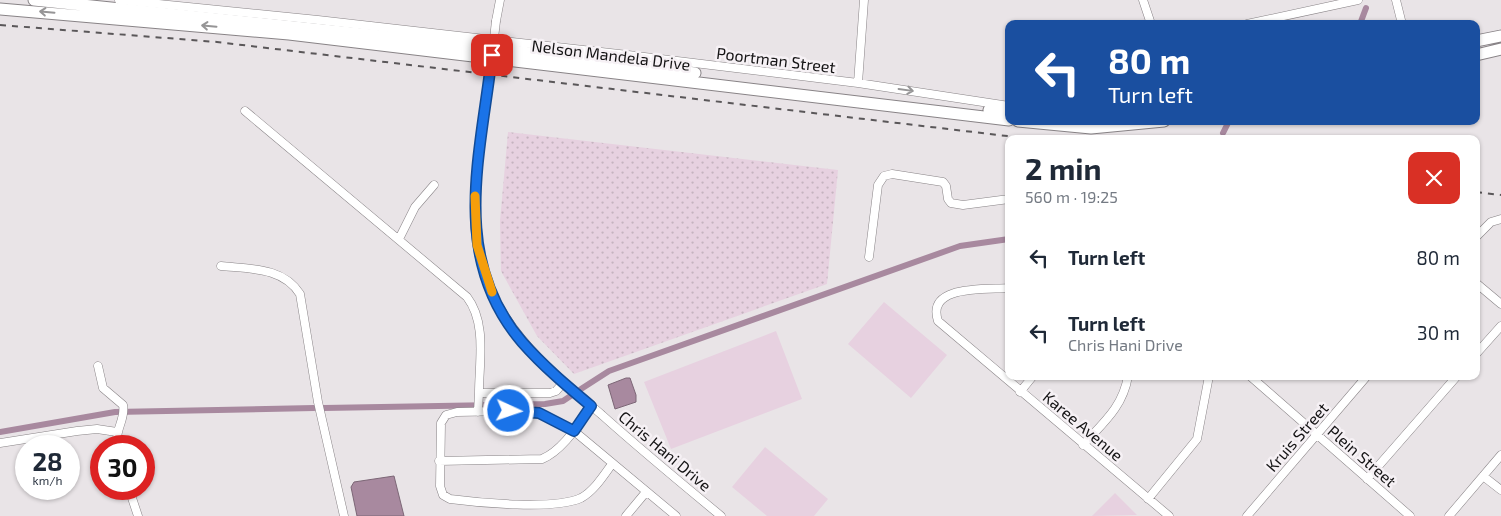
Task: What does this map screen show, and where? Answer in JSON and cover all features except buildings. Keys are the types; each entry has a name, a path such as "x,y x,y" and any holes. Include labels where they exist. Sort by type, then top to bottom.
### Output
{"highway":[{"name":"Nelson Mandela Drive","path":"34,0 512,50 1005,112"},
{"name":"Nelson Mandela Drive","path":"0,9 289,34 1005,120"},
{"path":"1480,40 1501,36"},
{"path":"1480,54 1501,49"},
{"path":"1060,125 1091,128 1122,125"}],"street":[{"name":"Chris Hani Drive","path":"500,0 475,192 477,245 491,289 510,325 522,341 563,383 721,516"},
{"path":"858,83 864,0"},
{"path":"1143,0 1150,20"},
{"path":"1266,20 1358,0"},
{"path":"1396,0 1401,20"},
{"name":"Poortman Street","path":"120,1 318,20 858,83 1005,105"},
{"path":"245,111 460,290 475,308 479,325 479,407"},
{"path":"869,257 878,184 884,176 892,174 943,182 946,186 948,199 956,205 1005,199"},
{"path":"399,239 414,208 434,185"},
{"path":"1480,233 1486,225 1499,219"},
{"path":"221,266 267,270 289,282 300,294 318,402 344,516"},
{"path":"1480,286 1501,304"},
{"name":"Karee Avenue","path":"1005,288 952,293 939,302 936,308 937,316 944,327 1005,379"},
{"path":"1480,350 1501,326"},
{"path":"98,366 102,388 120,401 123,412 117,435"},
{"name":"Karee Avenue","path":"1006,380 1169,516"},
{"path":"1020,392 1030,380"},
{"path":"1083,445 1118,406 1125,391 1127,380"},
{"path":"1148,499 1197,439 1208,380"},
{"name":"Plein Street","path":"1255,380 1410,516"},
{"name":"Kruis Street","path":"1247,516 1364,380"},
{"path":"1367,479 1454,380"},
{"path":"479,393 550,393 556,391 563,383"},
{"path":"440,461 536,460 551,453 574,431 591,406"},
{"path":"612,464 594,486 581,498 551,504 445,498 440,491 443,418 450,413 479,407 534,412 574,431 676,516"},
{"path":"0,443 90,430 117,432"},
{"path":"1449,516 1501,455"},
{"path":"1483,476 1501,490"},
{"path":"626,516 646,492"},
{"path":"133,500 138,516"}],"shaded area":[{"path":"508,132 838,170 827,284 574,374 537,336 501,271 500,221"},
{"path":"884,302 947,355 911,398 848,344"},
{"path":"776,331 802,399 671,449 644,382"},
{"path":"630,378 636,395 636,402 615,409 608,385"},
{"path":"765,447 828,499 814,516 767,516 732,487"},
{"path":"394,476 404,516 357,516 351,487 354,482"},
{"path":"1115,493 1137,515 1092,516"}],"waterway":[{"path":"1362,20 1366,8"},
{"path":"1223,133 1227,125"},
{"path":"581,389 609,371 960,246 1005,240"},
{"path":"324,408 545,404 563,401 572,395"},
{"path":"0,432 115,412 314,408"}],"railway":[{"path":"0,25 217,42 1005,136"},
{"path":"1480,192 1501,195"}],"slow traffic":[{"path":"475,196 477,245 483,269 492,292"}],"route":[{"path":"492,55 475,192 477,245 483,269 498,305 522,341 563,383 591,406 574,431 539,413 509,411"}]}
